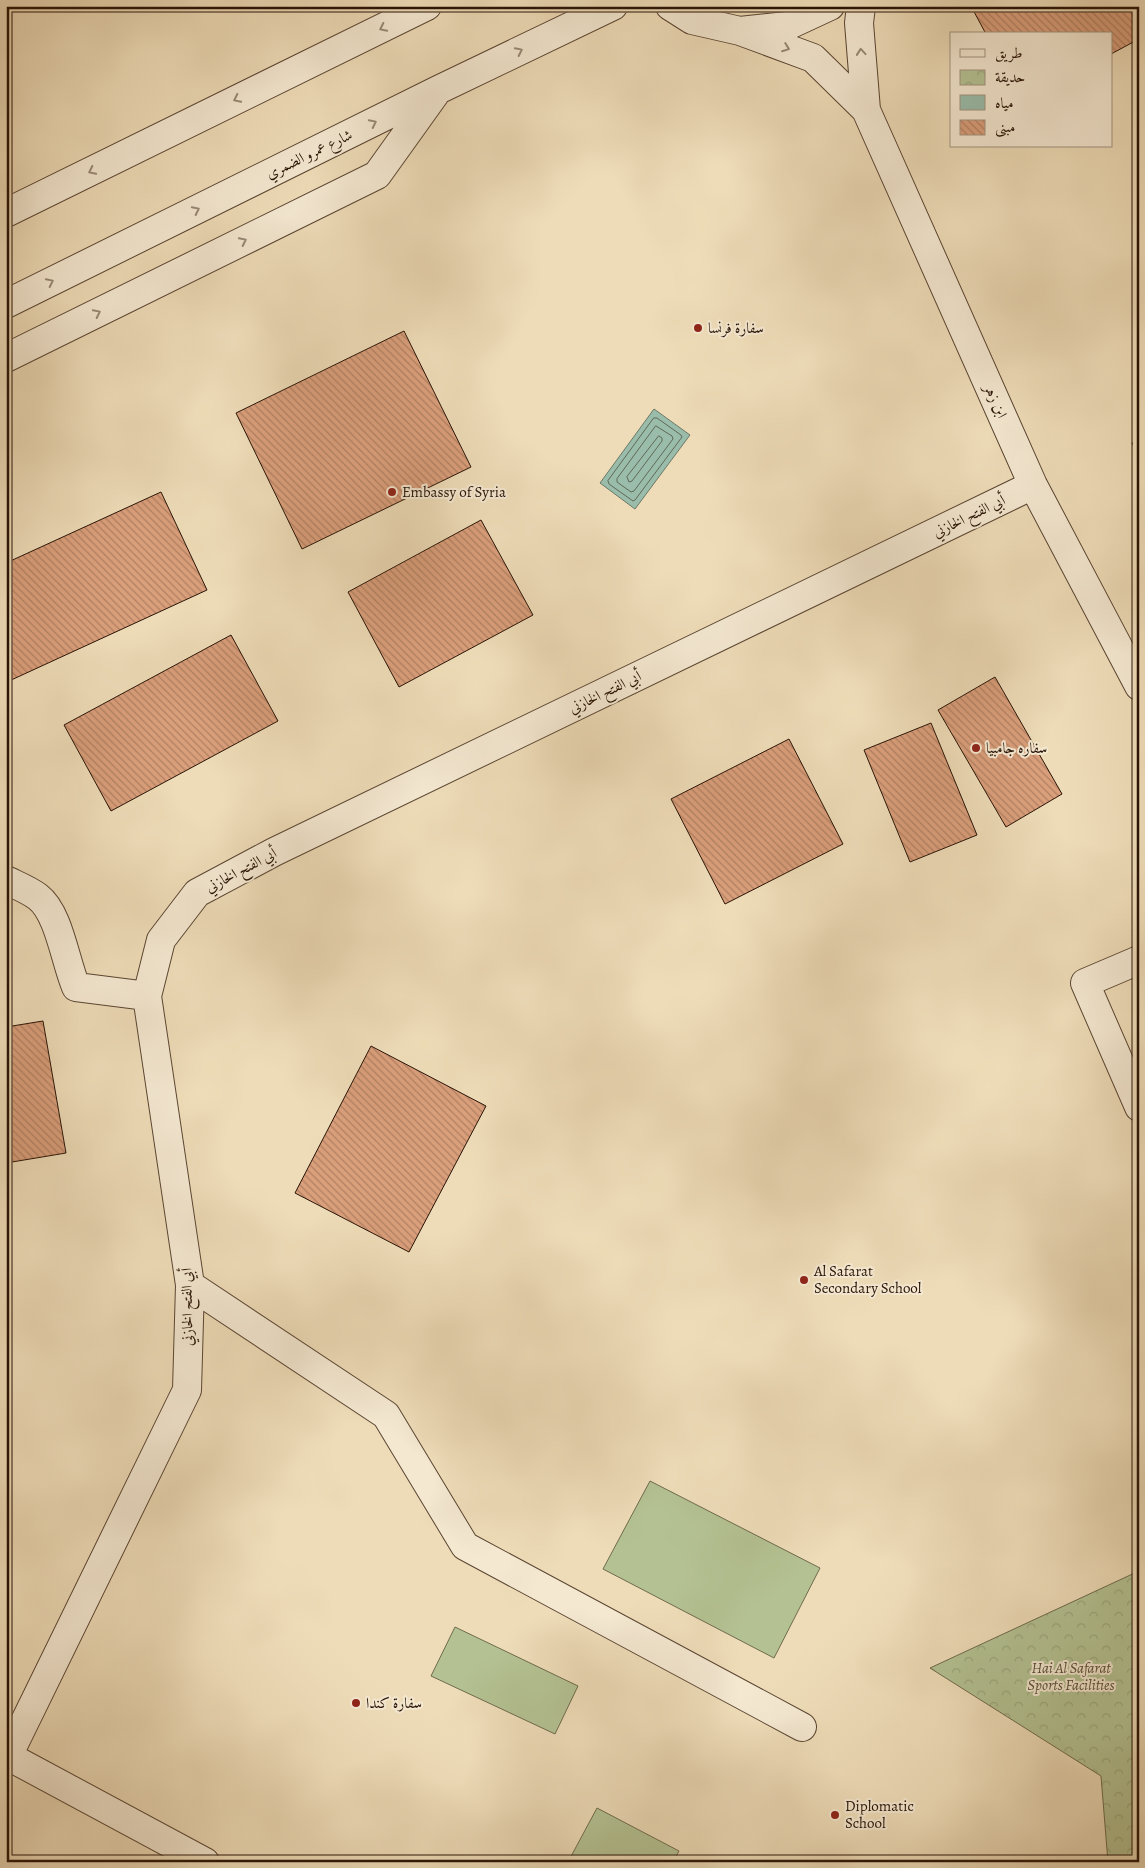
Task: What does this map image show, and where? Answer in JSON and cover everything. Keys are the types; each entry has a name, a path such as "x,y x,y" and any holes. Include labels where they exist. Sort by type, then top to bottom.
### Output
{"street":[{"path":"6,213 427,6"},
{"name":"شارع عمرو الضمري","path":"6,304 438,90 613,6"},
{"path":"670,6 692,20 740,31 813,58 866,110"},
{"path":"740,31 787,26 830,6"},
{"path":"861,6 859,23 866,110"},
{"path":"6,358 377,175 438,90"},
{"name":"ابن زهر","path":"866,110 1033,485 1139,686"},
{"name":"أبي الفتح الخازني","path":"7,1756 187,1390 190,1285 147,996 160,940 198,893 274,852 1033,485"},
{"path":"6,880 39,897 56,921 68,969 76,987 147,996"},
{"path":"1139,960 1085,983 1139,1107"},
{"path":"190,1285 386,1415 465,1546 802,1727"},
{"path":"7,1756 205,1862"}],"green space":[{"path":"650,1481 820,1568 774,1658 603,1569"},
{"name":"Hai Al Safarat Sports Facilities","path":"1139,1571 1139,1862 1108,1862 1101,1776 930,1668"},
{"path":"455,1627 578,1686 555,1734 431,1676"},
{"path":"597,1808 679,1851 673,1862 568,1862"}],"water":[{"path":"654,409 690,435 635,509 600,483"}],"building":[{"path":"975,6 1139,6 1139,39 1112,53 1112,32 985,32 972,8"},
{"path":"404,331 471,467 302,549 236,413"},
{"path":"1139,439 1139,457 1132,443"},
{"path":"161,492 207,590 9,681 6,675 6,563"},
{"path":"481,520 533,615 399,687 348,592"},
{"path":"231,635 278,721 111,811 64,725"},
{"path":"995,677 1062,794 1006,827 938,710"},
{"path":"931,723 977,835 910,862 864,750"},
{"path":"789,739 843,844 725,904 671,799"},
{"path":"43,1021 66,1153 6,1163 6,1027"},
{"path":"371,1046 486,1106 409,1252 295,1193"}],"place":[{"name":"سفارة فرنسا","path":"698,328"},
{"name":"Embassy of Syria","path":"392,492"},
{"name":"سفاره جامبيا","path":"976,748"},
{"name":"Al Safarat Secondary School","path":"804,1280"},
{"name":"سفارة كندا","path":"356,1703"},
{"name":"Diplomatic School","path":"835,1815"}]}
